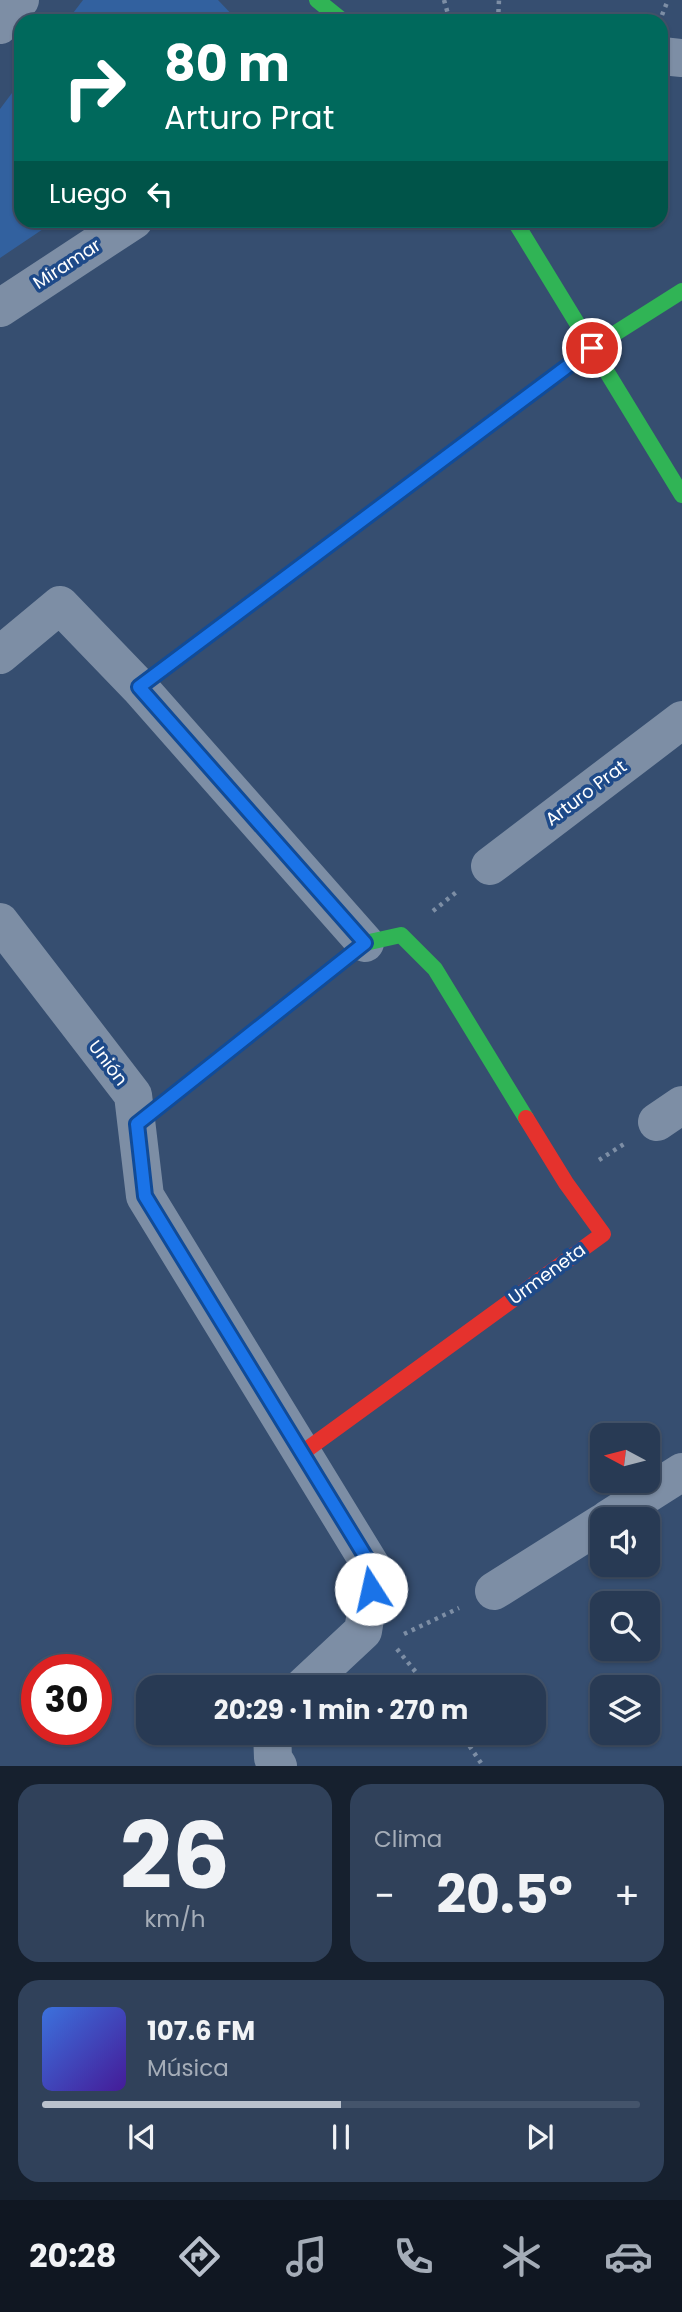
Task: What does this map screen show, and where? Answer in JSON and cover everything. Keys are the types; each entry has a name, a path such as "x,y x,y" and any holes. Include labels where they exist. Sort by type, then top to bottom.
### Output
{"street":[{"path":"0,25 20,0"},
{"path":"317,0 334,14"},
{"name":"Miramar","path":"0,308 122,228"},
{"path":"519,228 682,495"},
{"path":"139,687 592,348 682,291"},
{"path":"0,655 60,605 139,687 365,943"},
{"name":"Arturo Prat","path":"490,866 682,720"},
{"name":"Unión","path":"0,922 133,1096 145,1196 373,1569 377,1636"},
{"path":"137,1124 365,943 401,935"},
{"name":"Urmeneta","path":"302,1452 603,1234 566,1183 435,970 401,935"},
{"path":"627,1507 682,1472"},
{"path":"494,1591 590,1530"},
{"path":"320,1675 377,1636"},
{"path":"272,1745 273,1758 278,1766"}],"path":[{"path":"401,935 490,866"},
{"path":"566,1183 669,1114"},
{"path":"416,1675 377,1636 494,1591"},
{"path":"469,1745 483,1766"}],"shaded area":[{"path":"83,0 218,0 231,14 72,14"},
{"path":"14,90 14,228 45,228 0,258 0,109"}],"traffic: fast":[{"path":"317,0 334,14"},
{"path":"519,228 682,495"},
{"path":"473,437 592,348 682,291"},
{"path":"137,1124 365,943 401,935 435,969 526,1118"}],"traffic: slow":[{"path":"139,687 473,437"}],"traffic: jam":[{"path":"302,1453 603,1234 566,1183 526,1118"}],"route":[{"path":"371,1589 373,1569 145,1196 137,1124 365,943 139,687 592,348"}]}
